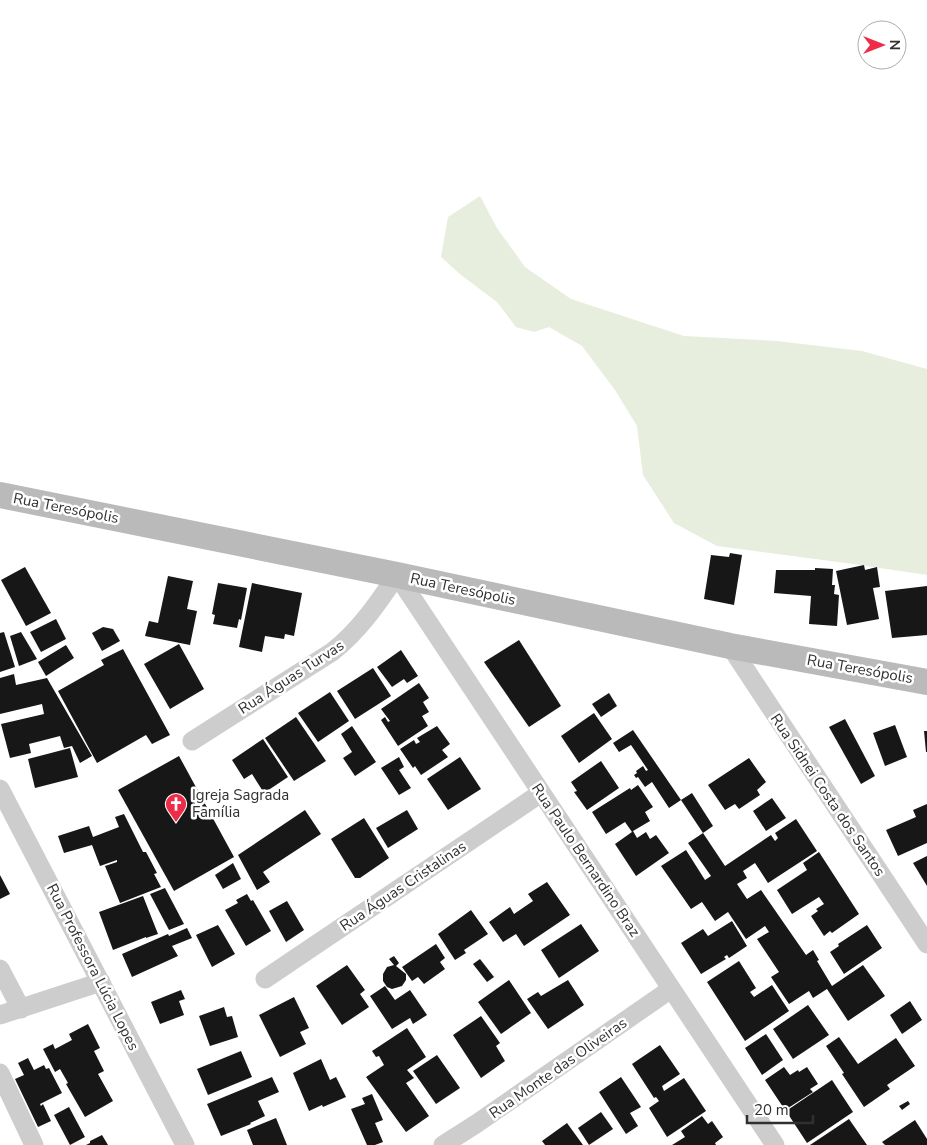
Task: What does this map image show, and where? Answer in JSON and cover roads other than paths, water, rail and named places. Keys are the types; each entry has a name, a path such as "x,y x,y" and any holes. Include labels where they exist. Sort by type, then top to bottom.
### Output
{"street":[{"name":"Rua Teresópolis","path":"0,495 397,575 730,646 927,682"},
{"name":"Rua Águas Turvas","path":"192,742 348,640 369,616 397,575"},
{"name":"Rua Paulo Bernardino Braz","path":"397,575 775,1145"},
{"name":"Rua Sidnei Costa dos Santos","path":"730,646 927,944"},
{"name":"Rua Professora Lúcia Lopes","path":"0,789 185,1145"},
{"name":"Rua Águas Cristalinas","path":"265,979 541,793"},
{"path":"0,969 21,1009"},
{"path":"0,1015 101,982"},
{"name":"Rua Monte das Oliveiras","path":"443,1145 671,989"},
{"path":"0,1073 34,1145"}],"place":[{"name":"Igreja Sagrada Família","path":"176,823"}]}
